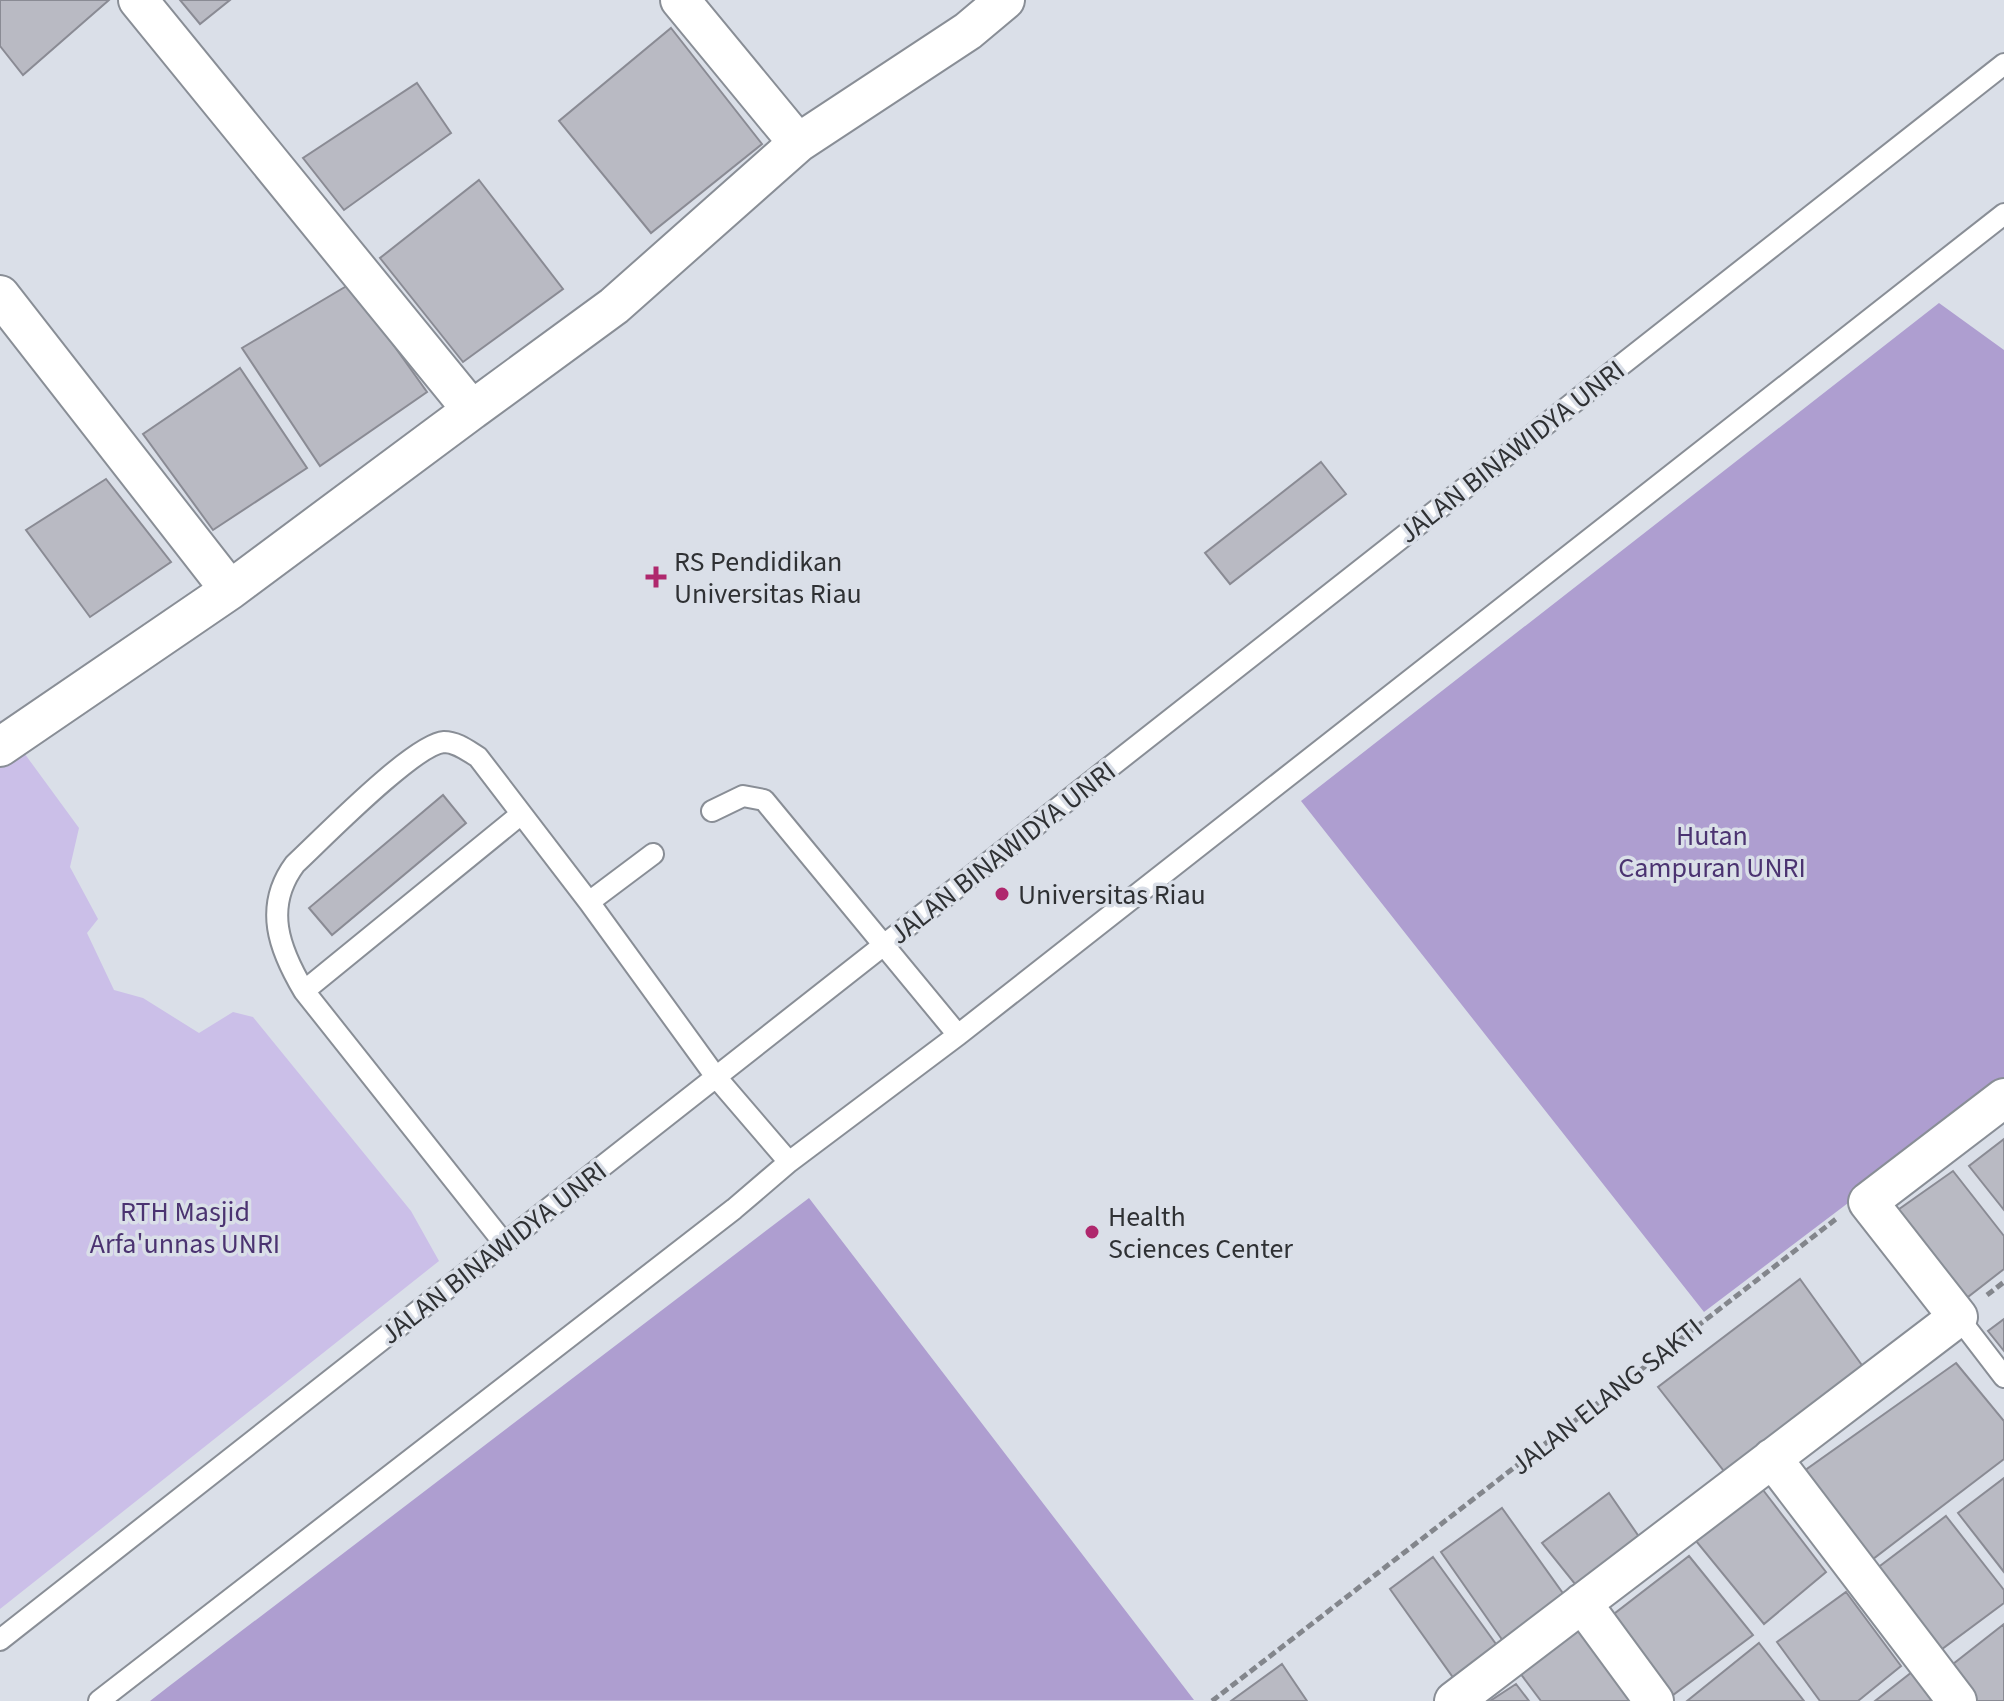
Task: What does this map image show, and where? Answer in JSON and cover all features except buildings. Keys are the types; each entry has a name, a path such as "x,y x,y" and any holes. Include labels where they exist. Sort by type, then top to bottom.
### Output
{"street":[{"path":"138,0 472,410"},
{"path":"680,0 798,143"},
{"path":"0,747 230,590 614,306 798,143 968,31 1005,0"},
{"path":"0,295 230,590"},
{"path":"1454,1701 1958,1317 1868,1202 2004,1098"},
{"path":"1772,1458 1957,1701"},
{"path":"1582,1603 1654,1701"}],"lane":[{"name":"JALAN BINAWIDYA UNRI","path":"0,1640 2004,64"},
{"path":"99,1701 710,1229 789,1162 958,1035 2004,214"},
{"path":"504,1243 304,991 285,959 278,934 277,899 284,879 295,864 412,758 443,742 458,745 478,757 589,902 716,1077 789,1162"},
{"path":"712,811 743,796 764,800 958,1035"},
{"path":"304,991 520,815"},
{"path":"589,902 653,854"},
{"path":"1958,1317 2004,1377"}],"path":[{"name":"JALAN ELANG SAKTI","path":"1212,1701 1836,1218 1868,1202"}],"green space":[{"name":"Hutan Campuran UNRI","path":"1939,303 2004,350 2004,1085 1704,1312 1301,801"},
{"name":"RTH Masjid Arfa'unnas UNRI","path":"0,720 79,828 70,867 98,919 87,933 114,990 143,998 199,1033 233,1012 253,1017 411,1211 439,1261 0,1609"},
{"path":"809,1198 1194,1700 150,1701 168,1687"}],"place":[{"name":"RS Pendidikan Universitas Riau","path":"656,577"},
{"name":"Universitas Riau","path":"1002,894"},
{"name":"Health Sciences Center","path":"1092,1232"}]}
